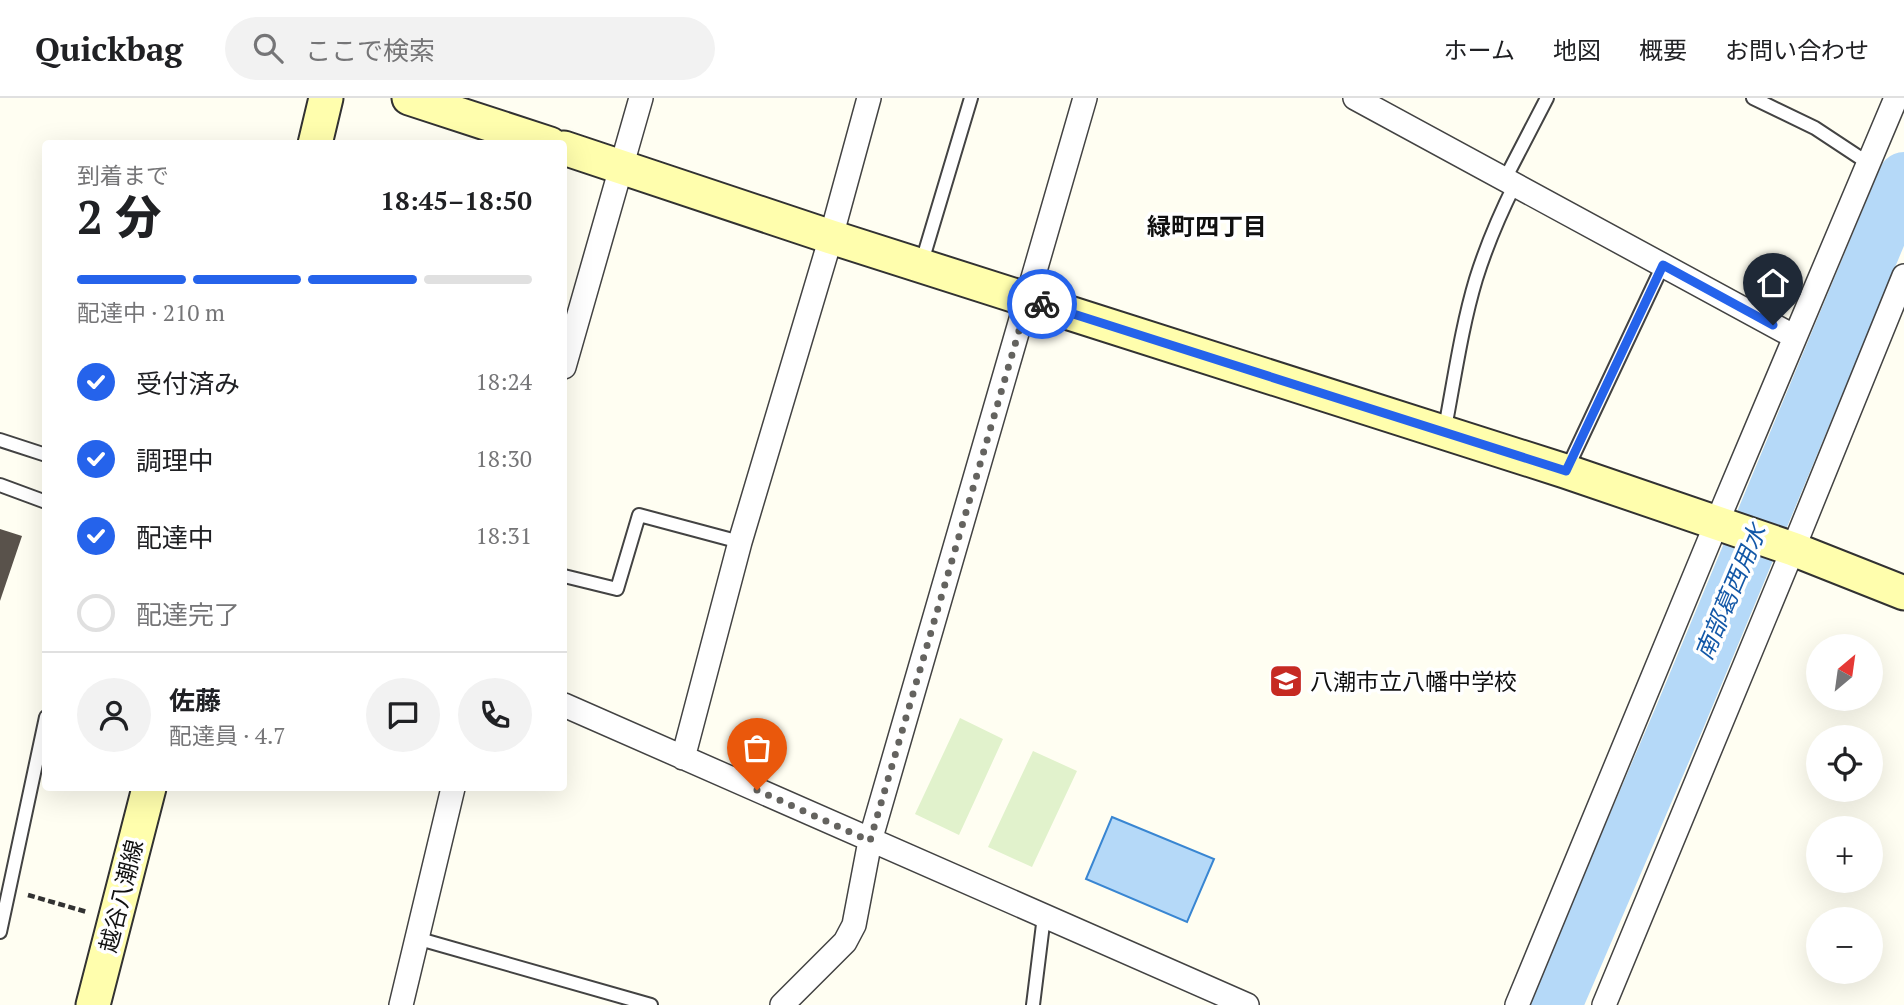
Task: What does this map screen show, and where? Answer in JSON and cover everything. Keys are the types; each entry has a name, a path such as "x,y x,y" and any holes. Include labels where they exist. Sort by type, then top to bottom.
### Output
{"street":[{"path":"316,140 326,98"},
{"path":"409,98 538,140"},
{"path":"567,357 641,98"},
{"path":"683,758 740,542 831,237 869,98"},
{"path":"782,1005 845,942 854,925 870,841 1085,98"},
{"path":"1355,98 1795,337"},
{"path":"1517,1005 1723,524 1795,337 1896,98"},
{"path":"567,149 831,237 1566,471 1787,547 1904,593"},
{"path":"1604,1005 1787,547 1904,276"},
{"path":"567,706 1247,1005"},
{"name":"越谷八潮線","path":"93,1005 148,791"},
{"path":"401,1005 452,791"}],"lane":[{"path":"921,265 971,98"},
{"path":"1444,433 1468,309 1477,278 1504,207 1510,182 1547,98"},
{"path":"1753,98 1815,128 1868,163"},
{"path":"1566,471 1663,265"},
{"path":"0,440 42,454"},
{"path":"0,485 42,501"},
{"path":"567,577 617,589 639,515 740,542"},
{"path":"0,932 42,736"},
{"path":"1033,1005 1044,916"},
{"path":"416,938 651,1005"}],"path":[{"path":"9,890 88,912"}],"green space":[{"path":"960,718 1003,739 959,835 915,814"},
{"path":"1033,751 1077,771 1032,867 988,847"}],"water":[{"path":"1112,817 1214,859 1187,922 1086,879"}],"building":[{"path":"0,529 22,536 0,601"}],"waterway":[{"name":"南部葛西用水","path":"1556,1005 1679,719 1904,178"}],"way so far":[{"path":"757,790 870,841 1028,300 1042,304"}],"place":[{"name":"八潮市立八幡中学校","path":"1286,681"}],"district":[{"name":"緑町四丁目","path":"1207,226"}],"route":[{"path":"1042,304 1566,471 1663,265 1773,325"}]}
